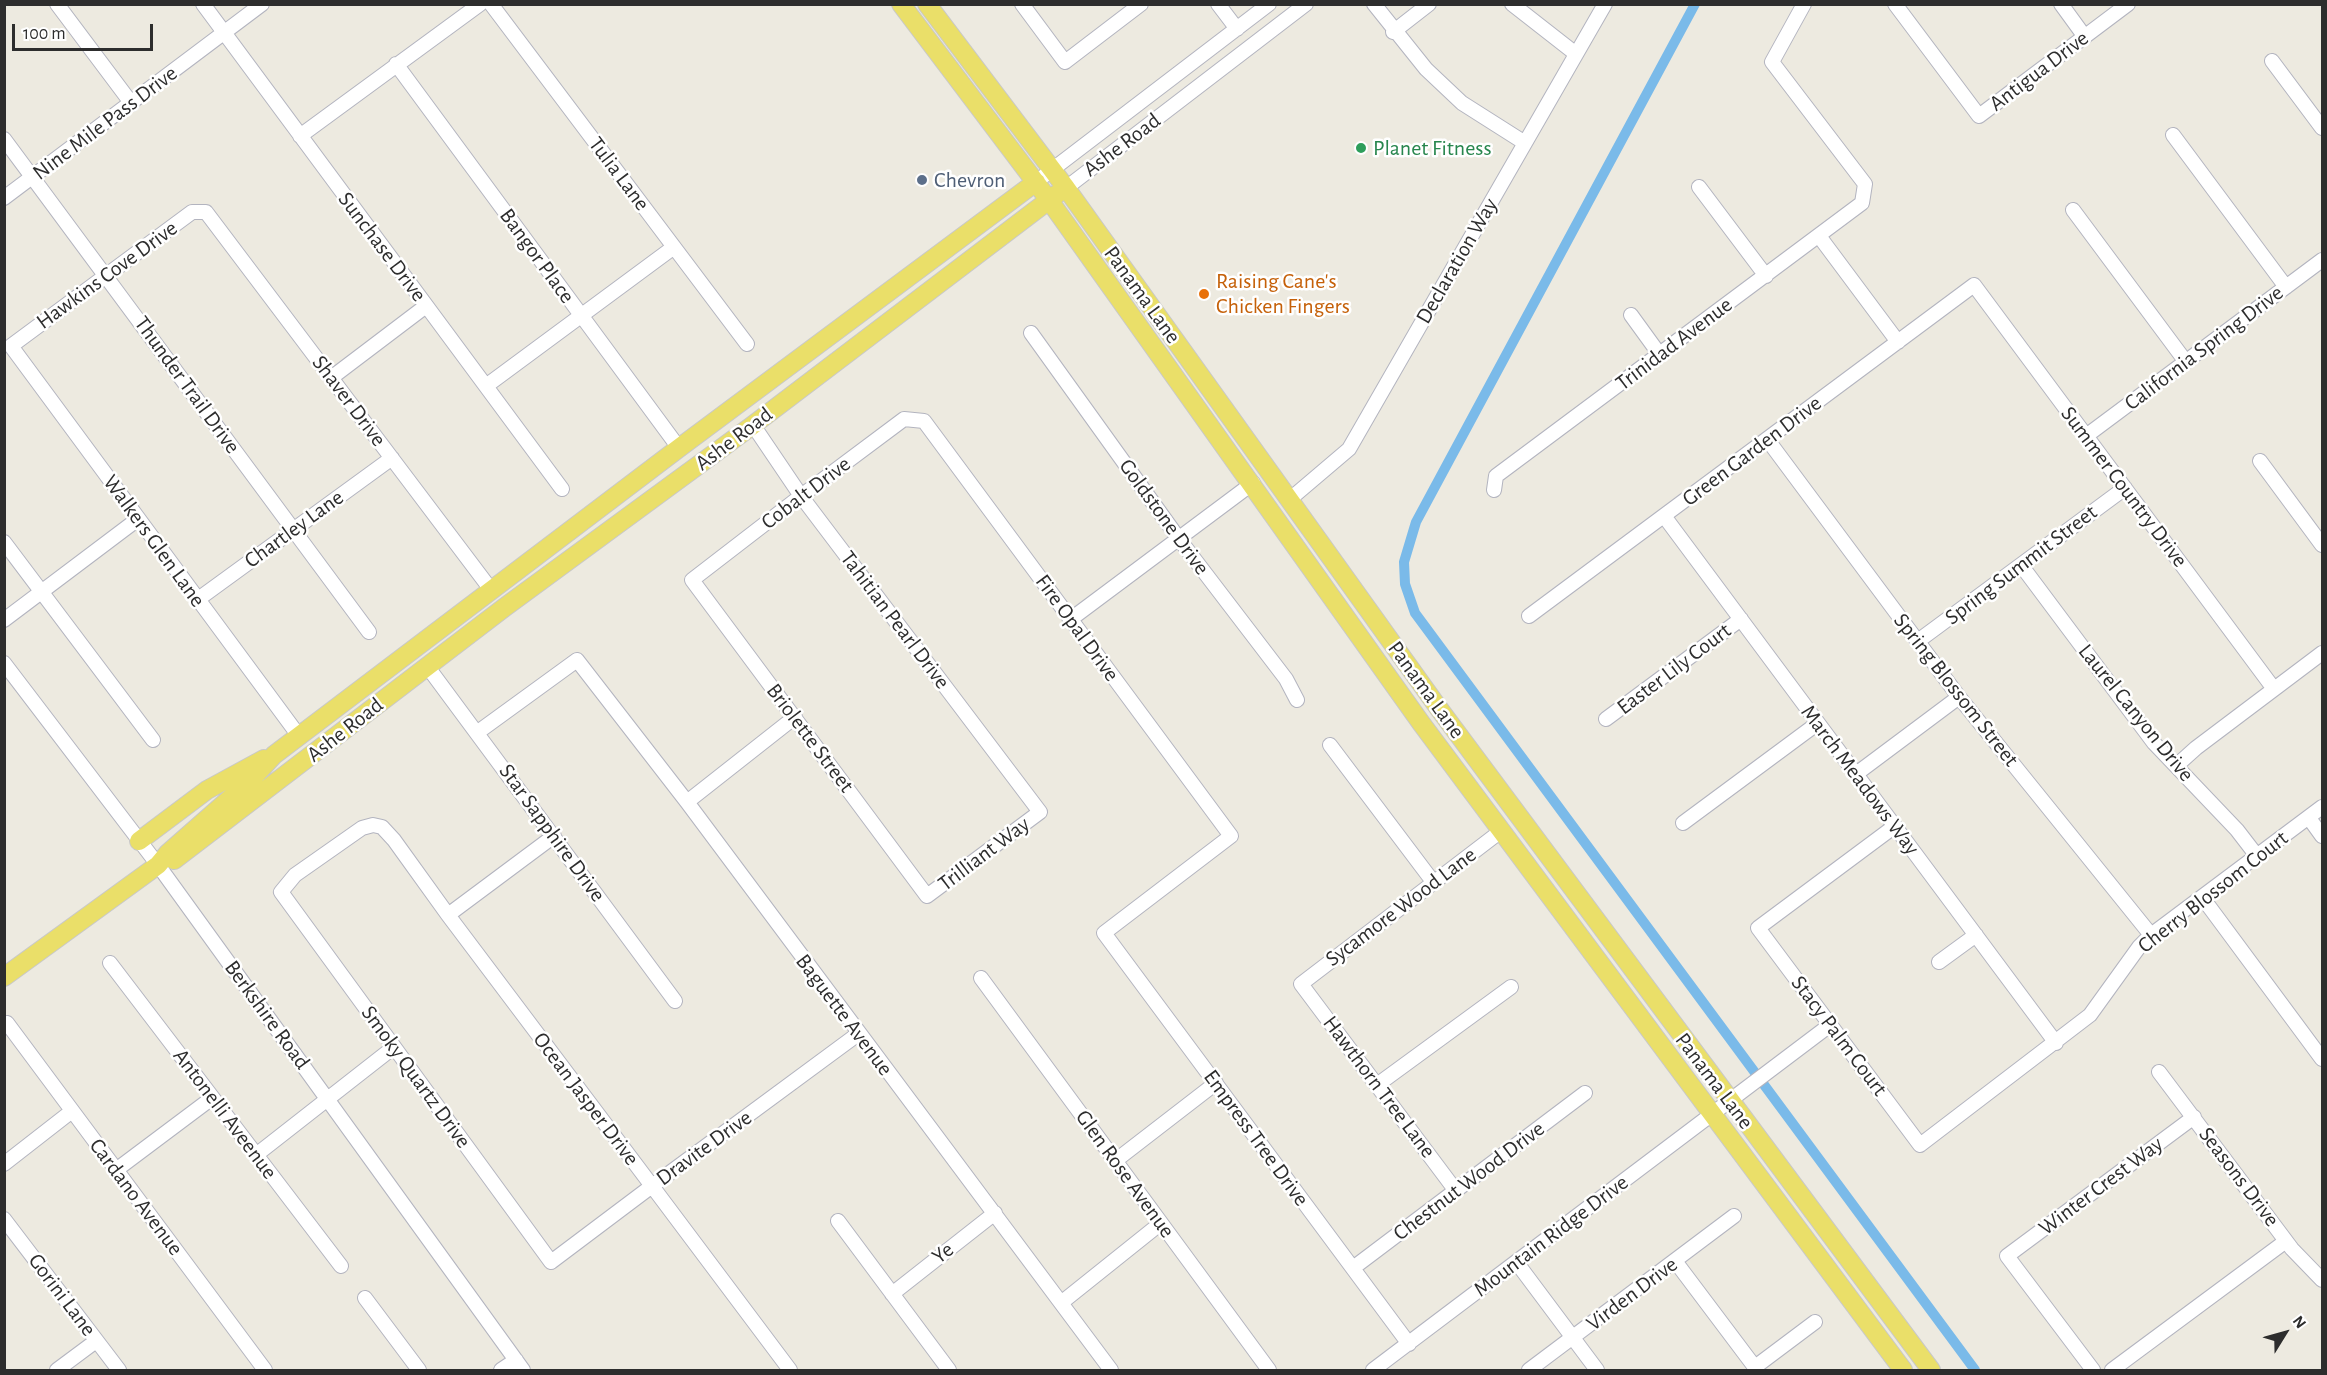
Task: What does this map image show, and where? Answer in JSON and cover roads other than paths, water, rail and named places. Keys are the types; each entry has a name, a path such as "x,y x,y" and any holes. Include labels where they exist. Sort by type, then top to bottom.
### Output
{"main road":[{"name":"Panama Lane","path":"901,4 1050,200 1253,483 1421,723 1903,1371"},
{"name":"Panama Lane","path":"927,4 1066,188 1289,500 1563,876 1931,1371"},
{"name":"Ashe Road","path":"4,977 158,865 168,853 251,780 274,755 679,448 1036,182"},
{"name":"Ashe Road","path":"158,865 179,858 427,666 753,425 1066,188"},
{"path":"828,367 834,346 887,304 893,289"},
{"path":"753,425 752,412 756,404 806,364 815,348"},
{"path":"599,537 603,528 617,514 675,464 679,448"},
{"path":"1253,483 1289,500"},
{"path":"139,841 207,790 274,755"},
{"path":"1501,831 1517,833 1550,875 1563,876"}],"street":[{"path":"57,4 132,104"},
{"name":"Sunchase Drive","path":"203,4 562,489"},
{"name":"Nine Mile Pass Drive","path":"4,198 262,4"},
{"path":"300,136 480,4"},
{"name":"Tulia Lane","path":"491,4 747,344"},
{"path":"1022,4 1065,62 1141,4"},
{"path":"1218,4 1237,29"},
{"name":"Ashe Road","path":"1036,182 1269,4"},
{"name":"Ashe Road","path":"1066,188 1306,4"},
{"path":"1374,4 1393,32 1426,69 1462,103 1525,143"},
{"path":"1393,32 1429,4"},
{"path":"1512,4 1576,54"},
{"name":"Declaration Way","path":"1289,500 1349,449 1605,4"},
{"name":"Trinidad Avenue","path":"1494,490 1496,476 1862,203 1865,184 1772,62 1803,4"},
{"name":"Antigua Drive","path":"1895,4 1979,116 2128,4"},
{"path":"2061,4 2085,37"},
{"path":"2272,61 2322,128"},
{"name":"Bangor Place","path":"396,64 679,448"},
{"path":"2173,135 2286,287"},
{"name":"Thunder Trail Drive","path":"4,139 369,632"},
{"path":"1699,188 1766,276"},
{"path":"2073,210 2186,362"},
{"name":"Hawkins Cove Drive","path":"11,346 192,212 206,212"},
{"name":"Shaver Drive","path":"206,212 492,591"},
{"path":"1819,236 1898,342"},
{"path":"486,386 674,247"},
{"name":"California Spring Drive","path":"2086,436 2322,260"},
{"name":"Green Garden Drive","path":"1529,616 1974,285"},
{"name":"Summer Country Drive","path":"1974,285 2274,689"},
{"path":"331,378 426,306"},
{"path":"1631,315 1660,355"},
{"name":"Goldstone Drive","path":"1031,333 1179,539 1286,679 1297,700"},
{"name":"Walkers Glen Lane","path":"11,346 299,736"},
{"name":"Cobalt Drive","path":"692,580 904,419 924,421"},
{"name":"Fire Opal Drive","path":"924,421 1231,836 1104,933"},
{"name":"Tahitian Pearl Drive","path":"753,425 801,496 1040,812"},
{"name":"Spring Blossom Street","path":"1767,439 1959,697 2151,935"},
{"name":"Chartley Lane","path":"197,600 392,458"},
{"path":"2260,462 2322,545"},
{"path":"1071,619 1253,483"},
{"name":"Spring Summit Street","path":"1918,641 2125,488"},
{"name":"March Meadows Way","path":"1664,516 2056,1043"},
{"path":"4,620 138,519"},
{"path":"4,542 153,740"},
{"name":"Laurel Canyon Drive","path":"2021,565 2145,731 2237,830 2257,856"},
{"name":"Briolette Street","path":"692,580 927,896"},
{"name":"Easter Lily Court","path":"1606,719 1741,619"},
{"path":"2176,766 2196,747 2322,653"},
{"name":"Baguette Avenue","path":"477,732 577,660 687,802 1111,1371"},
{"name":"Berkshire Road","path":"4,663 158,865 520,1365"},
{"name":"Star Sapphire Drive","path":"427,666 675,1001"},
{"path":"1856,774 1959,697"},
{"path":"687,802 795,717"},
{"path":"1683,823 1818,723"},
{"path":"1330,745 1434,883"},
{"name":"Cherry Blossom Court","path":"1920,1145 2090,1016 2139,947 2151,935 2322,807"},
{"name":"Trilliant Way","path":"927,896 1040,812"},
{"path":"2308,818 2322,837"},
{"name":"Smoky Quartz Drive","path":"381,827 373,825 362,828 296,875 281,892 551,1262"},
{"name":"Stacy Palm Court","path":"1895,826 1758,928 1920,1145"},
{"name":"Ocean Jasper Drive","path":"381,827 394,840 790,1371"},
{"name":"Sycamore Wood Lane","path":"1301,984 1501,831"},
{"path":"448,915 554,836"},
{"path":"2202,897 2322,1059"},
{"name":"Empress Tree Drive","path":"1104,933 1409,1344"},
{"path":"1939,962 1976,935"},
{"name":"Antonelli Aveenue","path":"110,963 341,1266"},
{"name":"Glen Rose Avenue","path":"981,978 1269,1371"},
{"name":"Hawthorn Tree Lane","path":"1301,984 1456,1191"},
{"path":"1377,1085 1511,987"},
{"name":"Cardano Avenue","path":"7,1023 265,1371"},
{"name":"Mountain Ridge Drive","path":"1373,1371 1830,1025"},
{"name":"Dravite Drive","path":"551,1262 858,1034"},
{"path":"256,1155 394,1047"},
{"name":"Seasons Drive","path":"2159,1072 2286,1241 2322,1280"},
{"path":"1115,1161 1215,1083"},
{"name":"Chestnut Wood Drive","path":"1353,1269 1585,1093"},
{"path":"116,1170 212,1098"},
{"path":"4,1164 72,1111"},
{"name":"Winter Crest Way","path":"2093,1371 2007,1256 2194,1117"},
{"name":"Ye","path":"892,1294 995,1213"},
{"name":"Virden Drive","path":"1529,1371 1734,1216"},
{"name":"Gorini Lane","path":"4,1219 118,1371"},
{"path":"838,1221 948,1370"},
{"path":"1061,1303 1161,1223"},
{"path":"2112,1371 2286,1241"},
{"path":"1676,1261 1756,1369 1815,1322"},
{"path":"1517,1263 1597,1371"},
{"path":"365,1298 419,1371"},
{"path":"57,1371 96,1341"},
{"path":"501,1371 520,1365"}],"waterway":[{"path":"1695,4 1416,522 1404,562 1405,584 1415,613 1975,1370"}],"place":[{"name":"Planet Fitness","path":"1361,148"},
{"name":"Chevron","path":"922,180"},
{"name":"Raising Cane's Chicken Fingers","path":"1204,294"}]}
